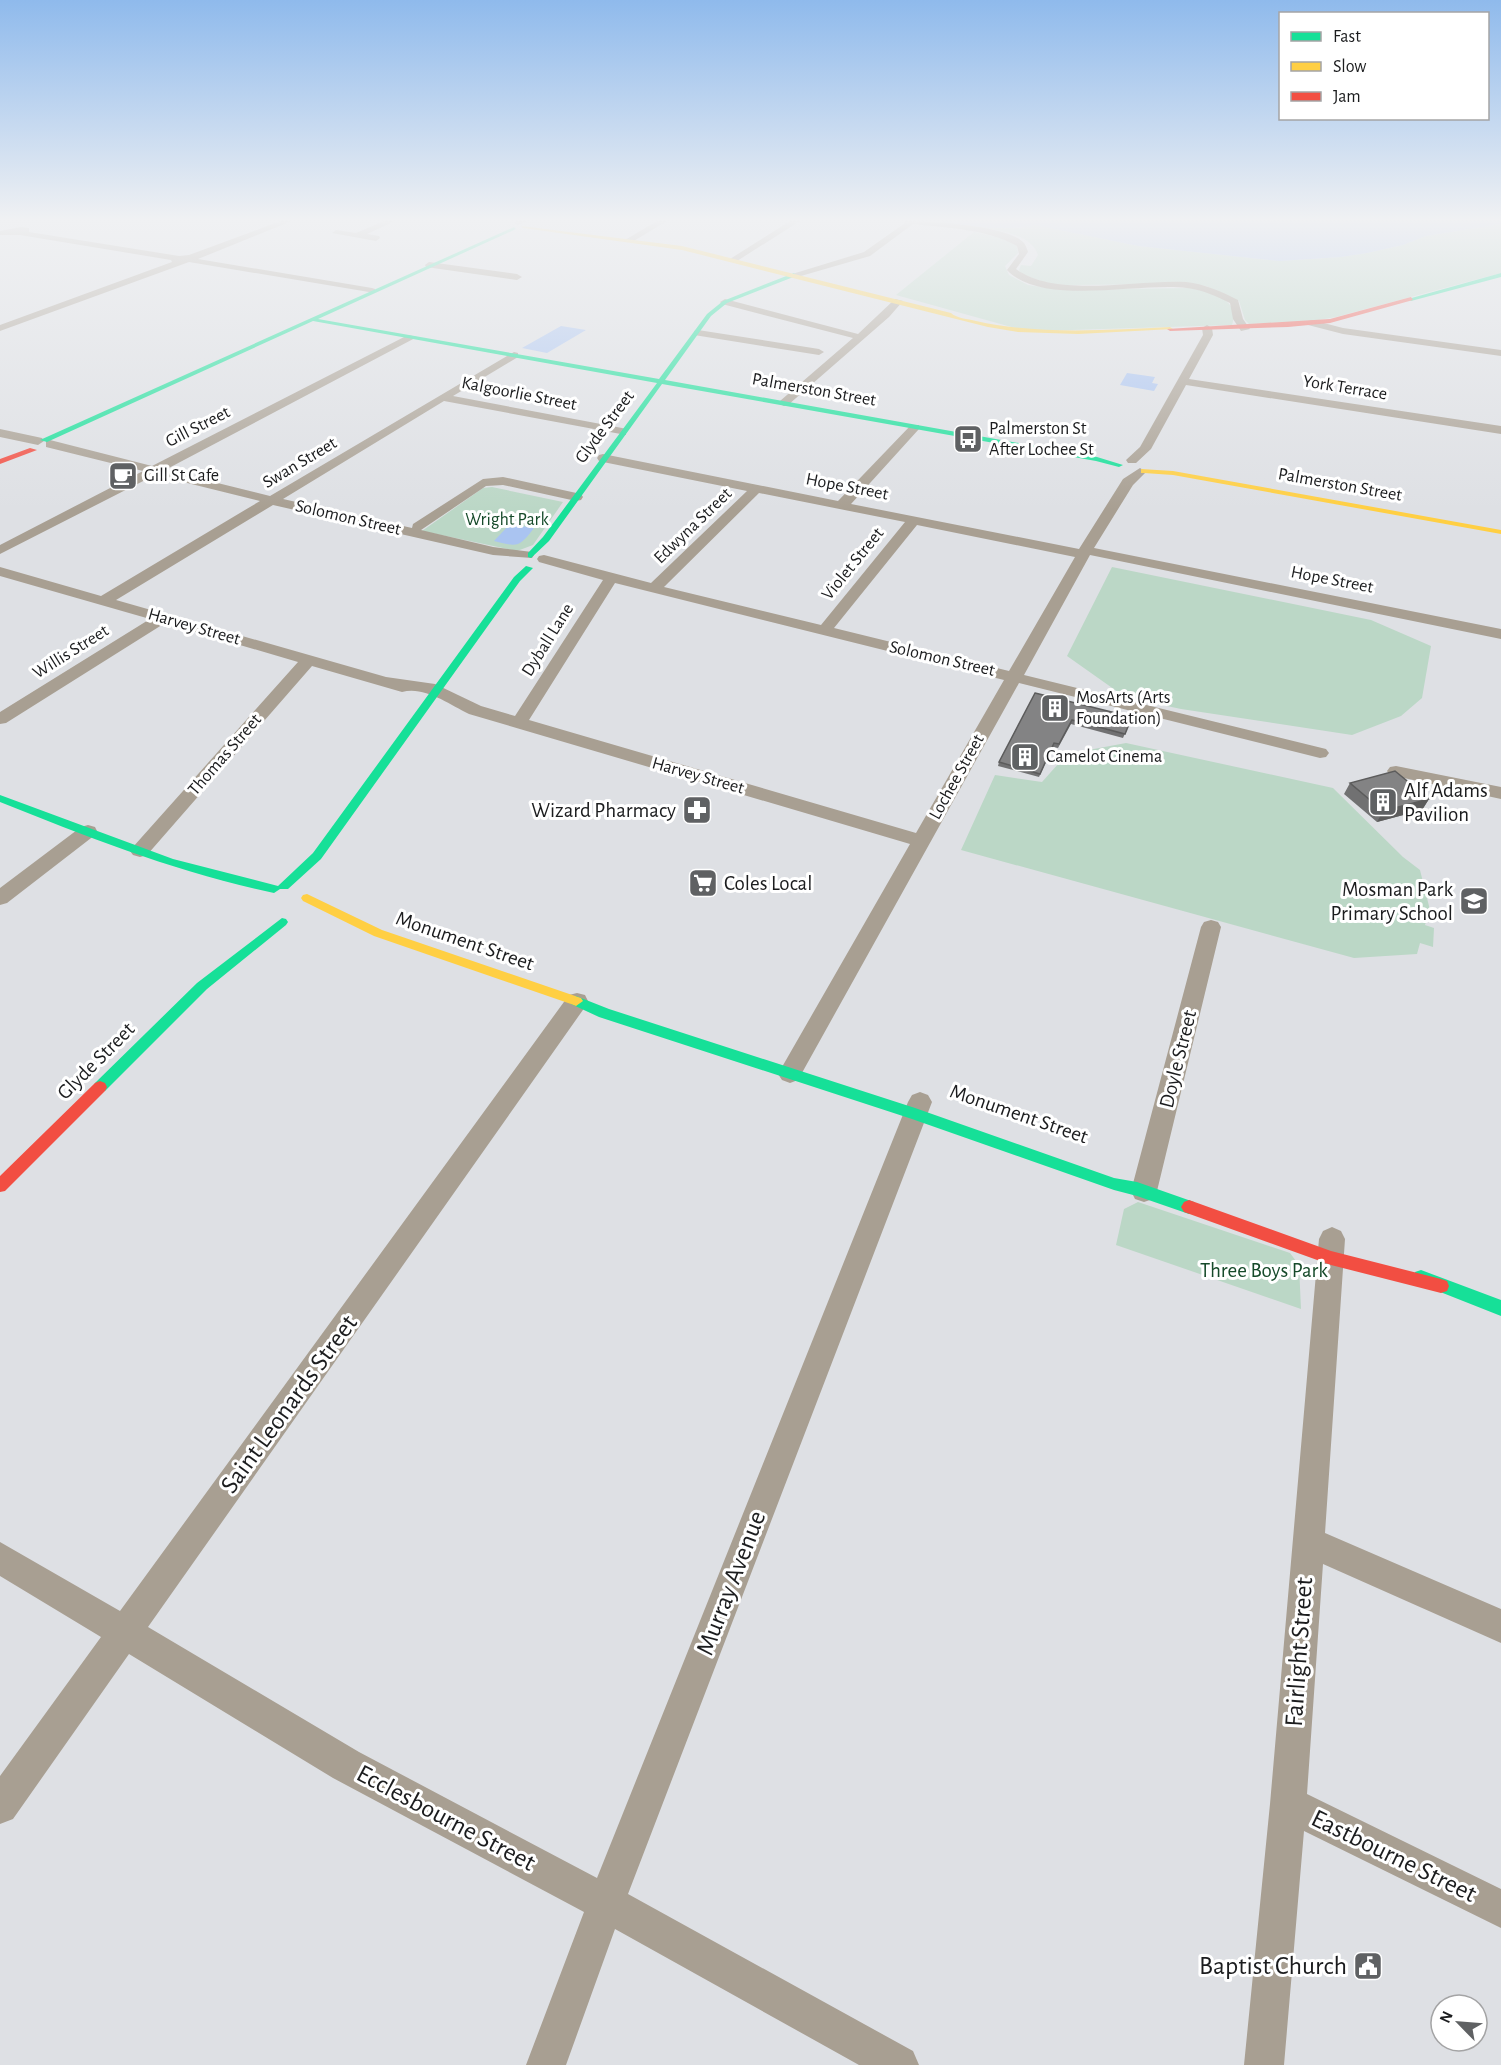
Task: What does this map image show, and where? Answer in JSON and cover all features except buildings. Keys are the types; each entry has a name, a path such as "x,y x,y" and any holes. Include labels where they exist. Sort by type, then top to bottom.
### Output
{"street":[{"path":"0,328 28,317"},
{"path":"0,462 315,317"},
{"name":"Glyde Street","path":"232,883 253,897 279,887 317,856 603,458 708,317"},
{"path":"784,317 860,337"},
{"path":"784,403 883,317"},
{"path":"964,317 1009,328 1048,332 1199,331 1247,326 1322,324 1346,317"},
{"path":"1243,317 1247,326"},
{"name":"Palmerston Street","path":"311,319 1501,532"},
{"path":"1322,324 1343,331 1501,353"},
{"name":"Lochee Street","path":"793,1069 1013,676 1183,381 1199,331"},
{"path":"698,333 819,352"},
{"name":"Gill Street","path":"0,550 412,337"},
{"name":"Swan Street","path":"103,601 514,355"},
{"name":"York Terrace","path":"1183,381 1501,430"},
{"name":"Kalgoorlie Street","path":"444,398 622,432"},
{"path":"841,506 915,427"},
{"name":"Solomon Street","path":"0,433 37,445 493,551 529,563 563,566 654,588 824,632 1013,676 1320,753"},
{"name":"Hope Street","path":"603,458 1501,634"},
{"path":"418,527 483,483 503,482 576,497"},
{"name":"Edwyna Street","path":"654,588 756,489"},
{"name":"Violet Street","path":"824,632 914,520"},
{"name":"Harvey Street","path":"2,573 387,682 432,696 448,707 475,710 921,841"},
{"name":"Dyball Lane","path":"519,723 612,578"},
{"name":"Willis Street","path":"0,719 163,618"},
{"name":"Thomas Street","path":"140,851 309,659"},
{"path":"1396,771 1501,793"},
{"path":"0,798 232,883 279,887"},
{"path":"0,898 88,831"},
{"name":"Glyde Street","path":"0,1186 223,968 304,906 317,856"},
{"name":"Monument Street","path":"279,887 304,906 424,950 577,1001 604,1003 793,1069 917,1108 1041,1143"},
{"name":"Glyde Street","path":"223,968 255,925 282,922"},
{"name":"Doyle Street","path":"1140,1181 1211,927"},
{"name":"Saint Leonards Street","path":"0,1806 577,1001"},
{"name":"Monument Street","path":"917,1108 1114,1184 1140,1181 1191,1193"},
{"name":"Murray Avenue","path":"546,2065 606,1904 917,1108"},
{"name":"Monument Street","path":"1140,1181 1332,1244 1501,1308"},
{"name":"Fairlight Street","path":"1264,2065 1288,1804 1332,1244"},
{"name":"Monument Street","path":"1365,1253 1441,1286"},
{"path":"1308,1542 1501,1626"},
{"name":"Ecclesbourne Street","path":"0,1558 126,1631 346,1765 606,1904 899,2065"},
{"name":"Eastbourne Street","path":"1288,1804 1501,1909"}],"green space":[{"path":"977,317 1234,317 1232,325 1039,331 1015,328"},
{"path":"1244,317 1334,317 1313,321 1249,324"},
{"name":"Wright Park","path":"492,487 563,502 533,545 517,551 422,531 483,488"},
{"path":"1112,567 1371,620 1431,646 1422,698 1401,716 1352,735 1181,709 1125,697 1067,656"},
{"path":"1126,743 1333,788 1403,857 1420,870 1430,910 1425,925 1434,928 1433,947 1420,943 1417,954 1354,958 961,850 995,775 1042,782 1067,754"},
{"name":"Three Boys Park","path":"1138,1202 1290,1253 1299,1265 1301,1309 1116,1245 1124,1209"}],"water":[{"path":"561,326 586,330 547,353 522,348"},
{"path":"1127,373 1155,377 1152,383 1158,384 1154,391 1120,385"},
{"path":"510,524 534,528 525,539 517,544 494,541"}],"traffic: fast":[{"path":"44,440 316,317"},
{"path":"531,555 546,539 707,317"},
{"path":"311,319 1097,459 1119,465"},
{"path":"284,886 317,856 517,579 529,568"},
{"path":"0,798 169,862 274,889"},
{"path":"100,1087 202,986 282,922"},
{"path":"576,1001 604,1013 915,1114 1114,1184 1137,1189 1189,1207"},
{"path":"1421,1277 1501,1308"}],"traffic: slow":[{"path":"953,317 988,326 1048,332 1170,329"},
{"path":"1144,471 1173,473 1501,532"},
{"path":"307,898 378,933 576,1001"}],"traffic: jam":[{"path":"1170,329 1288,325 1343,317"},
{"path":"0,462 33,450"},
{"path":"0,1186 100,1087"},
{"path":"1189,1207 1331,1258 1441,1286"}],"place":[{"name":"Palmerston St After Lochee St","path":"968,439"},
{"name":"Gill St Cafe","path":"123,476"},
{"name":"MosArts (Arts Foundation)","path":"1055,708"},
{"name":"Camelot Cinema","path":"1025,757"},
{"name":"Alf Adams Pavilion","path":"1383,802"},
{"name":"Wizard Pharmacy","path":"697,810"},
{"name":"Coles Local","path":"703,883"},
{"name":"Mosman Park Primary School","path":"1474,901"},
{"name":"Baptist Church","path":"1368,1966"}]}
